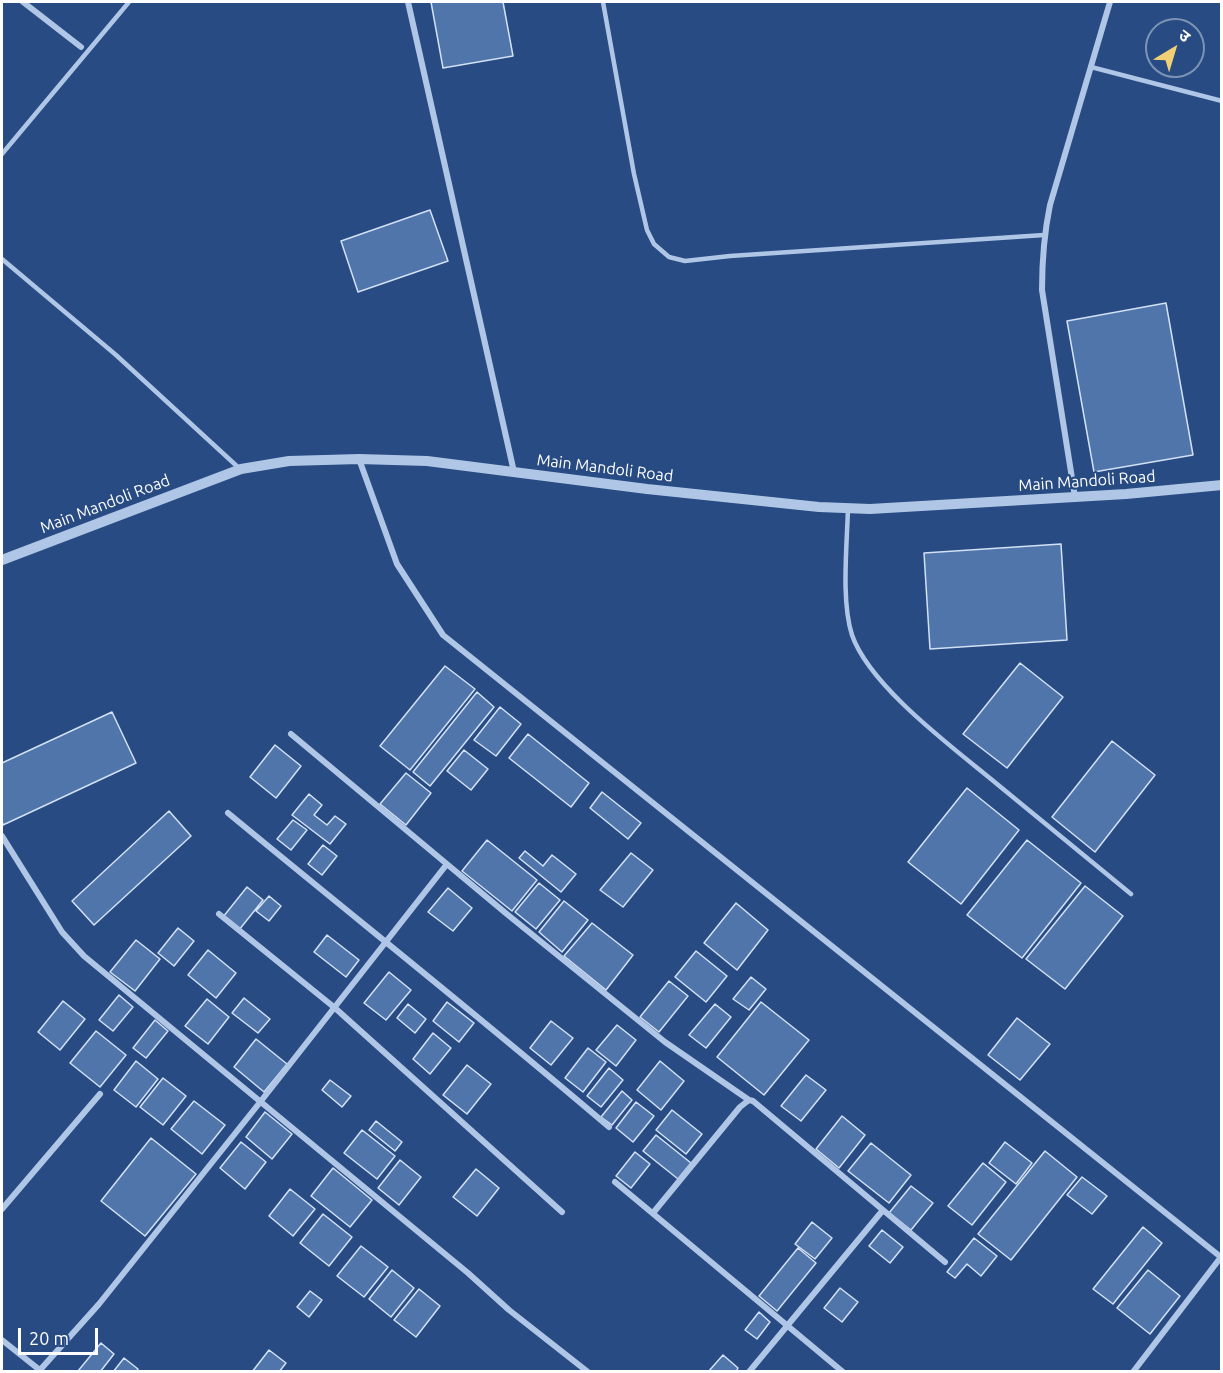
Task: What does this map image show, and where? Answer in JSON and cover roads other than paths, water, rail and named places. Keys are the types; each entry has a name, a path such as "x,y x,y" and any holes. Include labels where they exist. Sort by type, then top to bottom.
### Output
{"street":[{"path":"23,2 81,47"},
{"path":"408,2 514,472"},
{"path":"1075,496 1042,290 1044,235 1055,186 1110,2"},
{"path":"359,459 397,564 443,636 1221,1257 1133,1371"},
{"name":"Main Mandoli Road","path":"2,560 241,469 289,461 359,459 427,461 647,489 819,507 870,509 1221,485"},
{"path":"291,734 665,1042 759,1105 945,1262"},
{"path":"228,813 504,1037 609,1127"},
{"path":"2,836 62,932 84,956 468,1273 509,1310 588,1371"},
{"path":"2,1340 40,1371 99,1304 447,864"},
{"path":"219,914 335,1008 562,1212"},
{"path":"2,1209 100,1094"},
{"path":"653,1214 740,1107 749,1100"},
{"path":"615,1182 843,1371"},
{"path":"749,1371 883,1210"}],"lane":[{"path":"2,154 129,2"},
{"path":"603,2 632,162 648,230 654,244 669,257 685,261 1044,235"},
{"path":"1090,67 1221,101"},
{"path":"2,259 116,355 241,469"},
{"path":"848,508 847,607 853,636 866,660 889,690 929,728 1131,894"}]}
